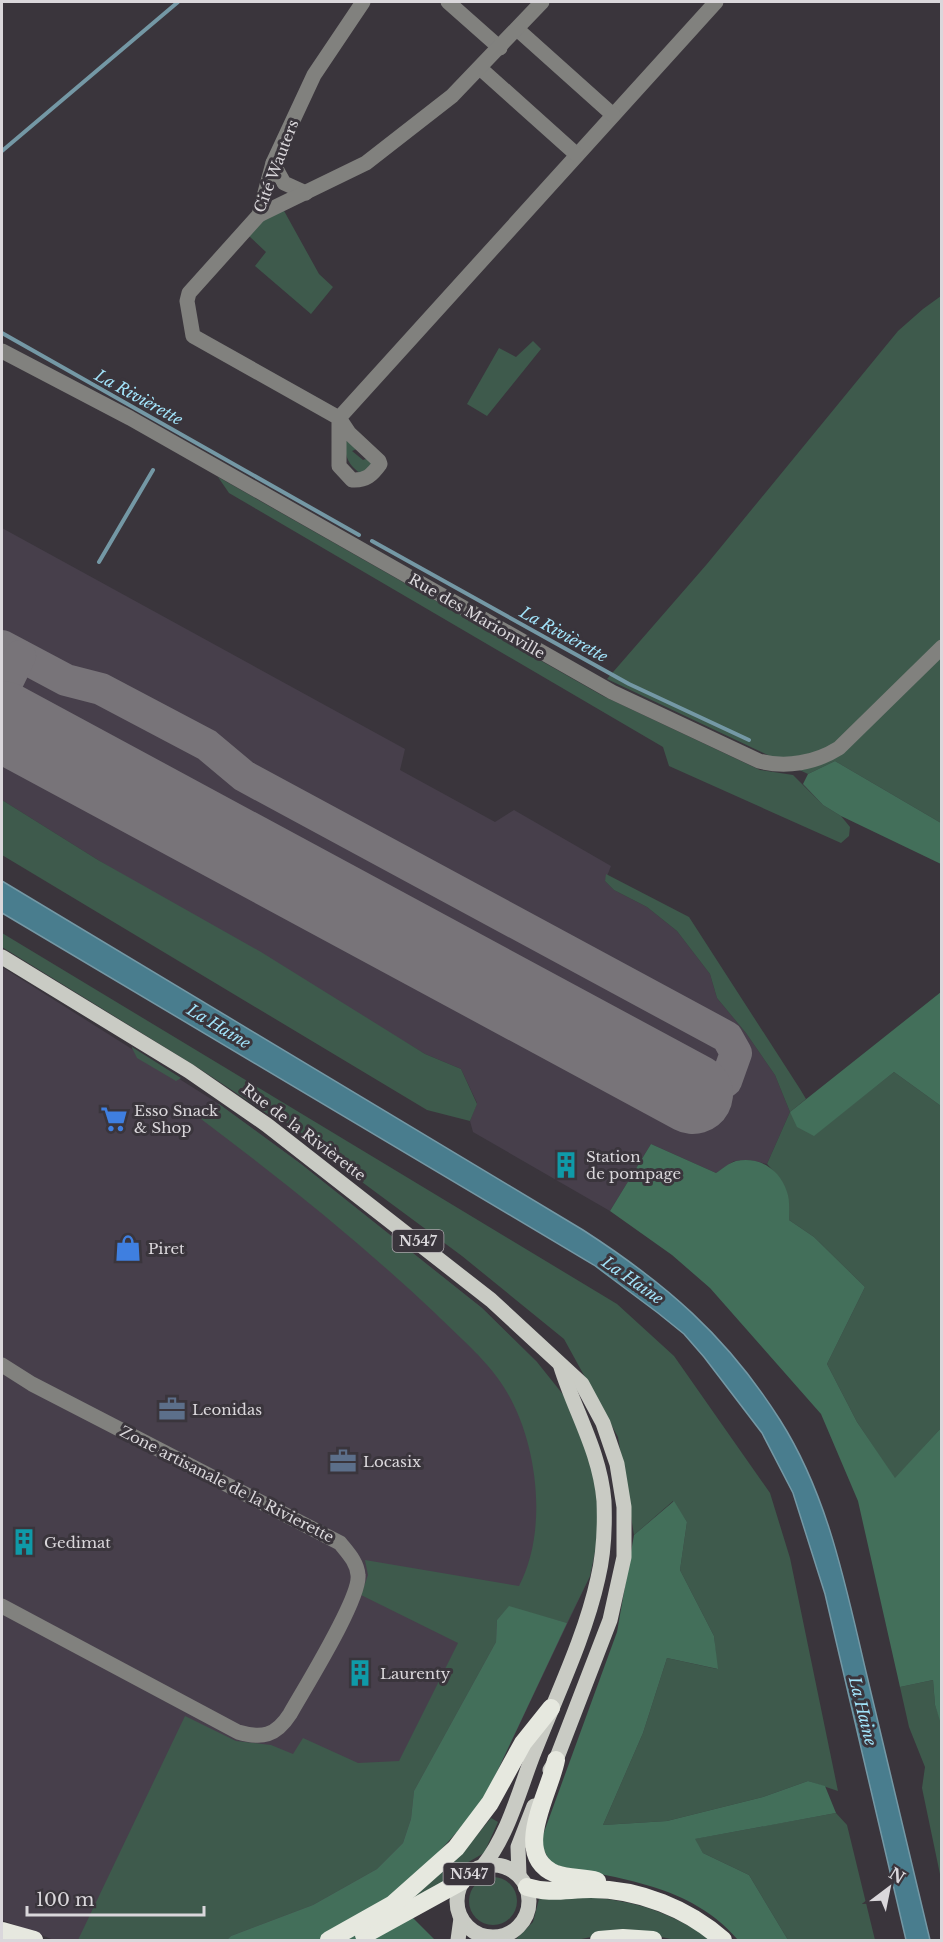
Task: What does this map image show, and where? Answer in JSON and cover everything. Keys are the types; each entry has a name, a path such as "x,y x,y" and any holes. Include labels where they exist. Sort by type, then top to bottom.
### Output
{"highway":[{"path":"329,1941 393,1904 415,1887 456,1848 490,1803 523,1743 551,1708"},
{"path":"556,1760 534,1833 537,1858 546,1868 557,1874 594,1880 675,1908 695,1919 723,1941"},
{"path":"351,1941 462,1881"},
{"path":"523,1881 549,1892 594,1889 633,1894"},
{"path":"2,1931 20,1941"},
{"path":"2,1931 34,1941"},
{"path":"599,1941 623,1938 653,1941"}],"main road":[{"name":"Rue de la Rivièrette","path":"2,957 189,1071 267,1125 491,1299 532,1336 561,1367"},
{"name":"N547","path":"483,1866 498,1842 551,1708 597,1581 605,1520 596,1455 561,1367"},
{"name":"N547","path":"461,1918 476,1932 494,1939 510,1933 523,1921 529,1904 518,1847 547,1773 556,1760 610,1620 621,1577 625,1528 619,1475 603,1423 582,1384 561,1367"},
{"name":"N547","path":"458,1941 461,1918 457,1896 462,1881 471,1872 483,1866 504,1866 523,1881"}],"street":[{"name":"Cité Wauters","path":"363,2 314,75 273,163 259,215 189,293 187,301 192,332 197,339 339,418 716,2"},
{"path":"448,2 500,48"},
{"path":"259,215 366,163 452,96 481,69 542,2"},
{"path":"517,29 613,115"},
{"path":"481,69 577,154"},
{"path":"273,163 284,183 306,193"},
{"name":"Rue des Marionville","path":"2,351 139,423 612,692 759,760 774,764 797,764 823,757 839,748 942,647"},
{"name":"Zone artisanale de la Rivierette","path":"2,1365 32,1384 340,1543 354,1561 359,1577 350,1604 290,1714 282,1726 267,1736 237,1732 2,1606"}],"shaded area":[{"path":"2,528 405,749 400,770 495,822 514,810 611,866 605,881 614,890 647,907 677,931 710,974 717,998 746,1033 775,1075 790,1112 767,1164 749,1160 734,1161 716,1173 651,1144 610,1211 473,1132 470,1121 477,1103 461,1069 425,1054 98,860 2,800"},
{"path":"2,967 219,1104 301,1164 482,1308 537,1362 596,1547 590,1576 486,1795 280,1940 54,1940 2,1920"}],"green space":[{"path":"283,209 319,274 333,287 311,314 255,266 266,252 249,236 264,217"},
{"path":"941,296 941,823 835,761 808,774 607,679 707,564 898,331"},
{"path":"533,341 541,349 487,416 467,404 499,348 516,357"},
{"path":"343,439 359,448 352,451 363,460 369,458 373,466 360,473 355,469 347,458"},
{"path":"218,477 603,696 760,770 793,775 823,805 841,816 850,827 849,836 841,843 669,766 663,747 229,493"},
{"path":"835,761 941,823 941,864 823,805 803,784 808,774"},
{"path":"2,800 98,860 261,952 425,1054 461,1069 477,1104 470,1121 427,1110 2,855"},
{"path":"606,874 689,917 806,1099 790,1112 775,1075 746,1033 717,998 710,974 677,931 647,907 614,890 605,881"},
{"path":"2,933 617,1304 674,1356 770,1493 790,1558 838,1791 808,1781 763,1797 667,1821 603,1825 643,1733 667,1658 717,1669 714,1636 680,1570 687,1522 673,1501 634,1535 618,1437 564,1339 462,1256 293,1131 197,1067 2,947"},
{"path":"941,992 941,1106 894,1072 814,1136 797,1127 790,1112"},
{"path":"132,1047 181,1078 176,1081 137,1058"},
{"path":"894,1072 941,1106 941,1428 895,1479 857,1422 827,1364 865,1287 814,1237 789,1220 784,1189 767,1164 790,1112 814,1135"},
{"path":"219,1104 301,1164 482,1308 537,1362 569,1402 594,1468 600,1505 596,1547 590,1576 567,1623 509,1607 497,1620 496,1642 414,1791 411,1819 403,1843 377,1869 313,1905 231,1936 227,1940 78,1940 185,1716 236,1741 271,1745 293,1754 303,1738 358,1763 399,1761 458,1643 361,1595 368,1575 365,1560 519,1586 534,1540 536,1489 532,1463 518,1415 501,1382 464,1341 379,1262 201,1119"},
{"path":"651,1144 716,1173 736,1161 753,1160 768,1166 784,1184 789,1202 789,1220 814,1237 865,1287 827,1364 857,1422 895,1478 941,1428 941,1724 935,1705 933,1680 900,1687 858,1501 821,1414 710,1288 672,1255 610,1211"},
{"path":"674,1501 687,1522 680,1570 714,1636 718,1669 667,1658 643,1733 603,1825 667,1821 763,1797 808,1781 825,1786 836,1813 695,1839 703,1853 749,1875 788,1940 738,1940 720,1922 699,1907 676,1896 628,1880 552,1865 540,1843 617,1632 634,1535"},
{"path":"509,1606 567,1623 486,1795 466,1822 426,1866 403,1908 435,1940 227,1940 231,1936 313,1905 377,1869 403,1843 411,1819 414,1791 496,1642 497,1620"},
{"path":"933,1680 935,1705 942,1724 941,1879 922,1788 925,1767 909,1727 900,1687"},
{"path":"836,1813 847,1825 875,1940 788,1940 749,1875 703,1853 694,1839"},
{"path":"491,1818 498,1822 484,1853 465,1864 453,1877 402,1907 468,1846"},
{"path":"488,1877 498,1877 510,1884 517,1896 517,1906 510,1918 498,1925 488,1925 473,1914 469,1906 469,1896 480,1881"},
{"path":"586,1897 622,1901 667,1915 712,1940 675,1940 648,1934 600,1935 577,1940 515,1940 533,1922 539,1899"}],"water":[{"name":"La Haine","path":"2,881 583,1230 667,1291 716,1337 738,1362 760,1390 797,1449 824,1512 843,1577 930,1940 906,1940 825,1594 793,1493 762,1433 684,1334 594,1265 2,913"}],"waterway":[{"path":"2,151 178,2"},
{"name":"La Rivièrette","path":"2,333 359,535"},
{"path":"99,562 153,470"},
{"name":"La Rivièrette","path":"372,541 629,684 749,740"}],"taxiway":[{"path":"2,646 66,680 101,689 207,745 244,776 727,1037 736,1053 726,1081 706,1096 693,1094"},
{"path":"2,693 20,656"}],"runway":[{"path":"2,721 693,1094"}],"place":[{"name":"Esso Snack & Shop","path":"114,1119"},
{"name":"Station de pompage","path":"566,1165"},
{"name":"Piret","path":"128,1248"},
{"name":"Leonidas","path":"172,1409"},
{"name":"Locasix","path":"343,1461"},
{"name":"Gedimat","path":"24,1542"},
{"name":"Laurenty","path":"360,1673"}]}
